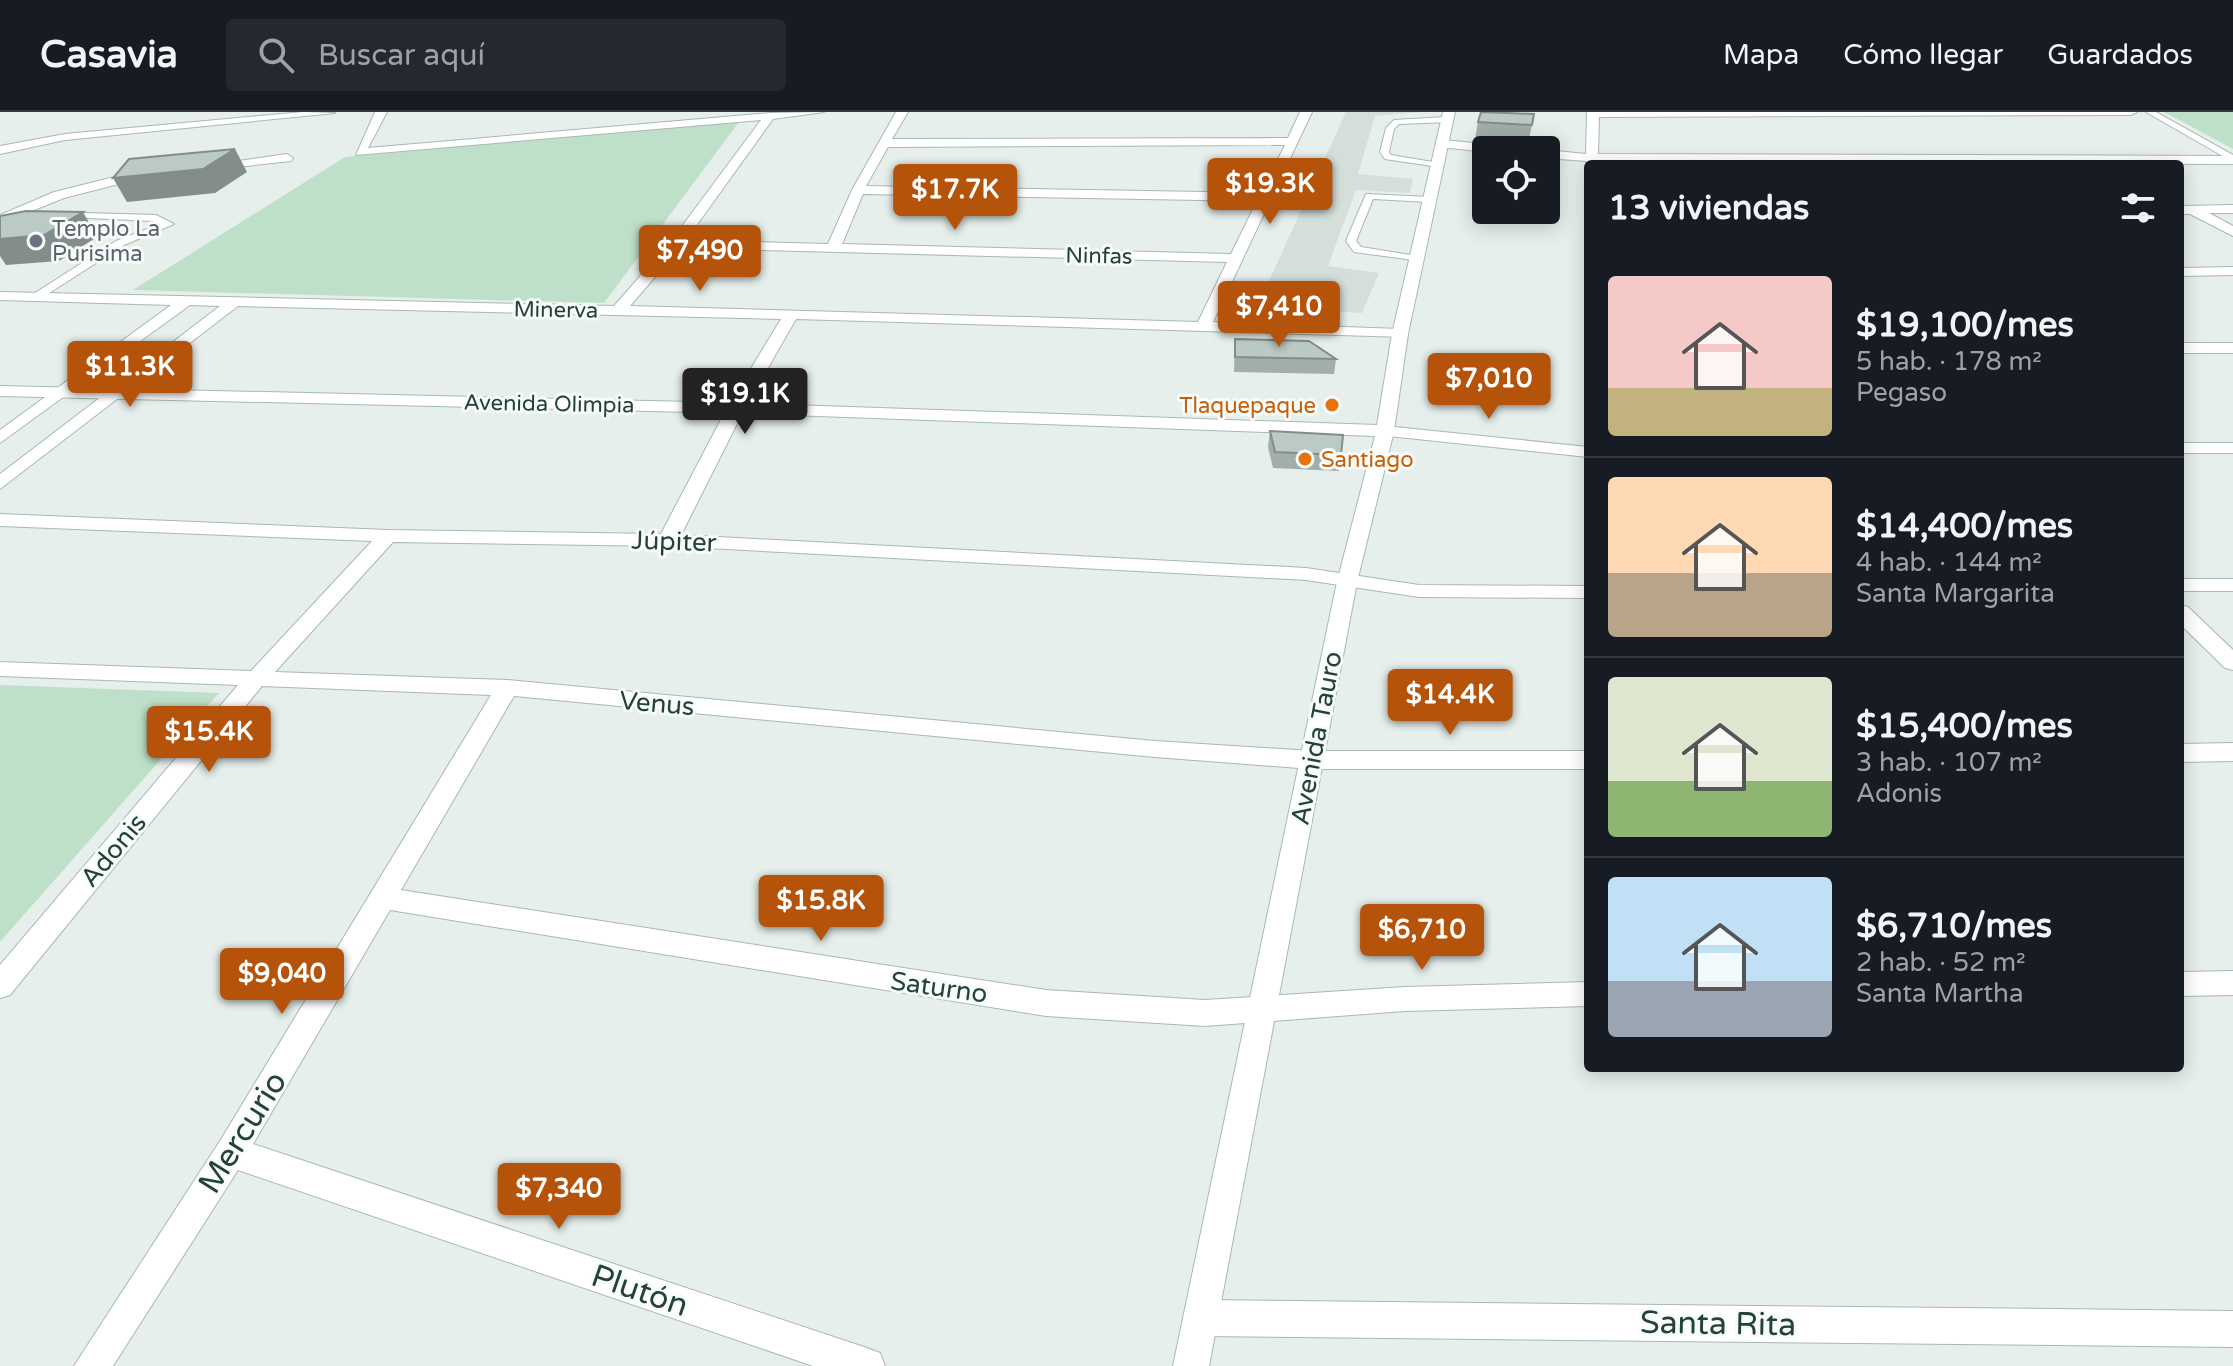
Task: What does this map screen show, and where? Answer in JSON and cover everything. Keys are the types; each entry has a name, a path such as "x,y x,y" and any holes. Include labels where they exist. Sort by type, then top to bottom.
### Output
{"street":[{"path":"381,112 360,152 818,112"},
{"path":"833,248 858,190 902,112"},
{"path":"1203,328 1233,258 1306,112"},
{"path":"1591,160 1593,113 2131,112"},
{"path":"0,150 65,137 329,113"},
{"path":"618,311 676,244 770,116"},
{"path":"1444,135 1472,142"},
{"name":"Avenida Tauro","path":"1191,1366 1203,1318 1260,1008 1347,582 1385,431 1400,334 1444,135"},
{"path":"887,143 1294,141"},
{"path":"1560,156 1585,160"},
{"path":"194,168 287,158"},
{"path":"1912,160 2233,159"},
{"path":"0,220 84,187 163,171"},
{"path":"858,190 1265,197"},
{"path":"2186,210 2233,209"},
{"path":"2186,210 2233,232"},
{"name":"Ninfas","path":"676,244 1233,258"},
{"path":"2184,272 2233,271"},
{"name":"Minerva","path":"0,296 791,315 1400,334"},
{"path":"0,438 187,300"},
{"path":"0,483 234,302"},
{"path":"668,540 736,408 791,315"},
{"path":"2184,348 2233,348"},
{"name":"Avenida Olimpia","path":"0,391 736,408 1385,431 1584,452"},
{"path":"2184,448 2233,448"},
{"name":"Júpiter","path":"0,520 388,536 668,540 1306,574 1419,591 1584,592"},
{"name":"Adonis","path":"0,986 256,679 388,536"},
{"path":"2184,585 2233,585"},
{"path":"2184,616 2233,663"},
{"name":"Venus","path":"0,669 507,688 1155,749 1312,760 1584,760"},
{"name":"Mercurio","path":"92,1366 231,1152 507,688"},
{"path":"2184,753 2233,752"},
{"name":"Saturno","path":"384,898 1046,1003 1205,1013 1405,999 1584,994"},
{"path":"2184,984 2233,983"},
{"name":"Plutón","path":"231,1152 867,1366"},
{"name":"Santa Rita","path":"1203,1318 2233,1329"}],"lane":[{"path":"2150,112 2233,159"},
{"path":"1397,122 1444,135 1388,157 1384,152 1385,139 1397,122"},
{"path":"1417,259 1358,250 1351,241 1369,196 1428,199"},
{"path":"36,297 120,243 169,224 156,218 88,215"}],"shaded area":[{"path":"1346,112 1421,112 1375,116 1358,174 1413,179 1410,193 1356,190 1328,266 1379,273 1362,313 1289,308 1298,295 1264,292"}],"green space":[{"path":"2164,112 2233,112 2233,149"},
{"path":"739,122 604,303 133,290 345,157"},
{"path":"0,685 219,693 0,942"}],"building":[{"path":"1481,112 1534,114 1532,125 1478,122"},
{"path":"235,149 203,169 113,178 129,159"},
{"path":"26,211 83,212 44,235 0,239 0,216"},
{"path":"1235,339 1309,341 1336,359 1235,357"},
{"path":"1270,431 1343,435 1341,455 1275,452"}],"place":[{"name":"Templo La Purisima","path":"36,241"},
{"name":"Tlaquepaque","path":"1332,405"},
{"name":"Santiago","path":"1305,459"}]}
